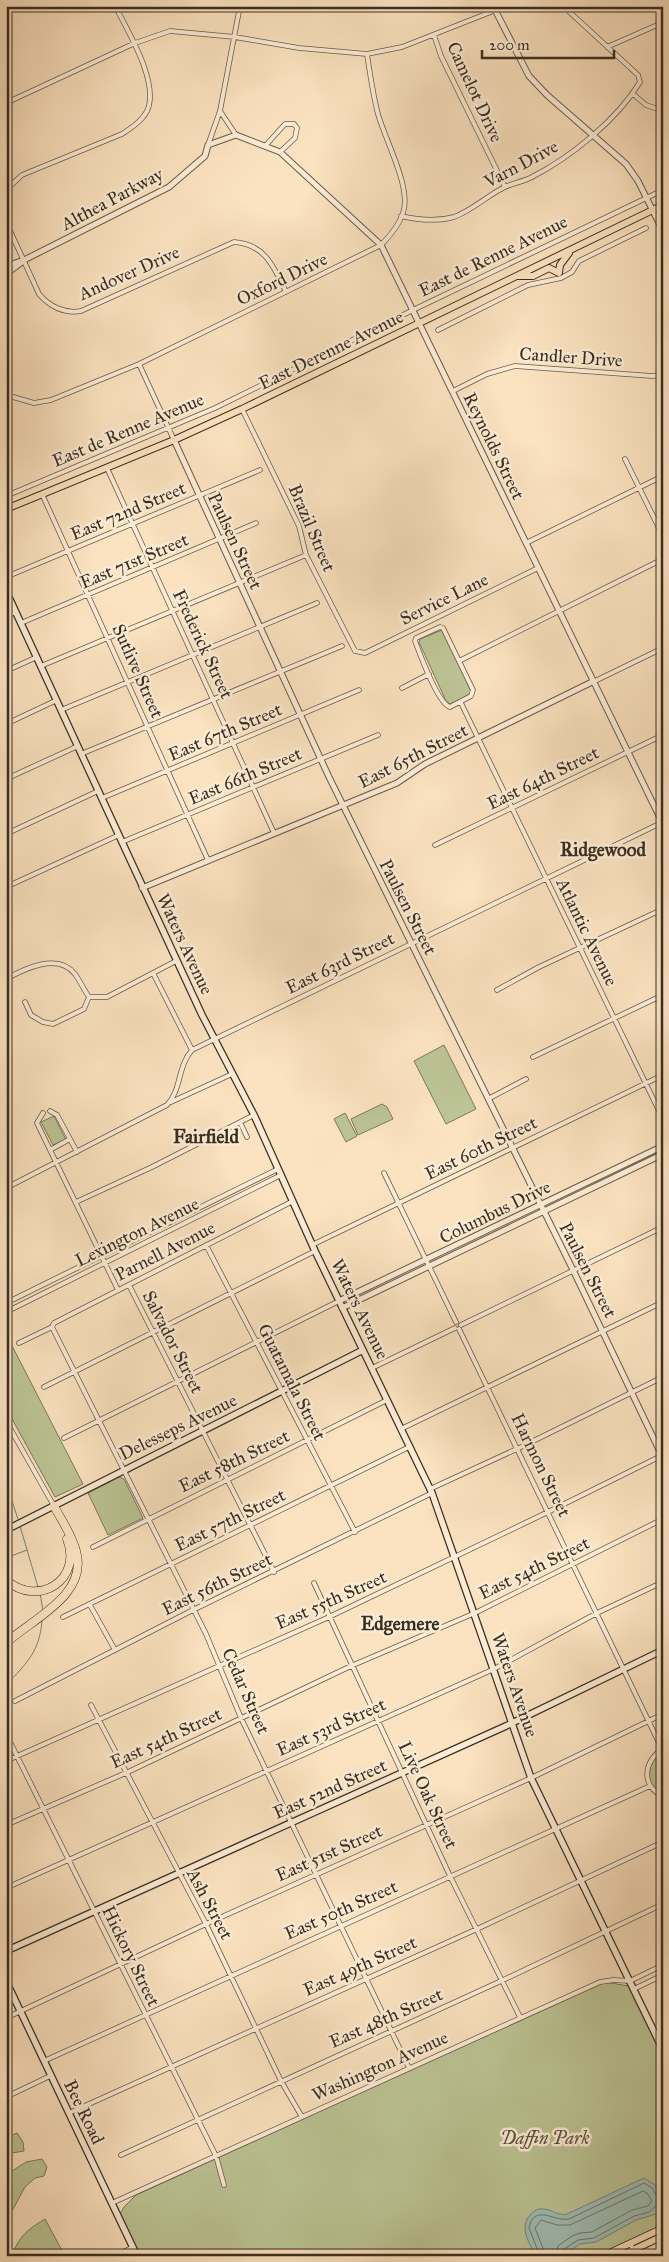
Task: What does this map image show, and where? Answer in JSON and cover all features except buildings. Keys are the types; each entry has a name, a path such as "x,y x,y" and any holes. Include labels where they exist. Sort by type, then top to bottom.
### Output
{"highway":[{"path":"6,1580 25,1591 36,1592 54,1586 66,1573 71,1558 69,1545 54,1506"},
{"path":"6,1643 58,1603 74,1581 78,1568 77,1553 72,1538 54,1506"}],"main road":[{"name":"East Derenne Avenue","path":"6,508 174,440 242,409 663,205"},
{"path":"517,276 533,276 549,268 559,273 560,265 571,250"},
{"name":"Waters Avenue","path":"6,591 213,1040 254,1115 312,1245 431,1491 456,1557 511,1724 531,1778 554,1829 663,2050"},
{"name":"Delesseps Avenue","path":"6,1530 282,1393 363,1350"},
{"name":"East 52nd Street","path":"6,1951 511,1724 663,1650"},
{"name":"Bee Road","path":"6,1981 137,2256"},
{"path":"603,2256 633,2250 663,2228"},
{"path":"620,2256 663,2236"}],"street":[{"path":"6,194 8,188 22,175 122,134 142,118 148,106 150,89 135,43 115,6"},
{"name":"Althea Parkway","path":"6,266 24,260 169,187 205,156 220,111 240,6"},
{"path":"6,103 135,43 170,31 235,37 299,48 367,54 402,47 494,8 506,6"},
{"path":"563,6 638,76 640,82 632,94 646,105 663,111"},
{"path":"494,8 529,76 547,95 594,134 626,164 663,232"},
{"path":"608,47 655,26"},
{"name":"Camelot Drive","path":"434,35 441,56 505,187"},
{"name":"Oxford Drive","path":"6,395 34,404 51,400 139,364 381,245 392,234 401,216 404,201 402,186 378,112 367,54"},
{"name":"Varn Drive","path":"401,216 418,220 435,220 455,216 505,187 542,172 594,134 632,94"},
{"path":"208,145 236,136 220,111"},
{"path":"266,145 285,124 294,124 297,128 295,138 280,152"},
{"name":"Reynolds Street","path":"236,136 266,145 280,152 381,245 662,823"},
{"name":"East de Renne Avenue","path":"6,496 169,429 215,408 663,190"},
{"name":"Andover Drive","path":"6,222 38,294 46,303 72,313 81,311 234,242 249,243 259,250 269,261 286,292"},
{"path":"438,330 528,285 561,278 572,272 579,260 646,228"},
{"name":"Althea Parkway","path":"6,274 24,260"},
{"name":"Paulsen Street","path":"139,364 320,759 662,1456"},
{"name":"Candler Drive","path":"453,391 487,374 515,366 652,376 663,375"},
{"name":"Brazil Street","path":"242,409 299,526 306,555 341,622 348,641 355,651 361,652"},
{"path":"625,459 663,536"},
{"name":"Frederick Street","path":"107,468 274,833"},
{"name":"East 72nd Street","path":"6,576 260,470"},
{"path":"526,543 663,476"},
{"name":"Sutlive Street","path":"42,494 208,860"},
{"name":"East 71st Street","path":"21,623 220,540 256,523"},
{"path":"41,666 306,555"},
{"path":"459,661 663,560"},
{"name":"Service Lane","path":"361,652 365,653 538,568"},
{"path":"61,710 317,604"},
{"path":"6,616 16,612"},
{"path":"443,628 473,690 471,696 450,707 446,706 428,674 415,641 416,638 443,628"},
{"path":"82,754 342,646"},
{"name":"East 65th Street","path":"142,888 397,783 425,764 478,737 663,648"},
{"path":"6,671 37,657"},
{"path":"402,688 428,674"},
{"name":"East 67th Street","path":"102,798 359,690"},
{"path":"6,724 57,700"},
{"name":"Atlantic Avenue","path":"461,702 663,1119"},
{"name":"East 66th Street","path":"122,842 378,735"},
{"name":"East 64th Street","path":"435,845 663,735"},
{"path":"6,779 78,746"},
{"path":"6,834 98,791"},
{"name":"East 63rd Street","path":"192,1050 662,823"},
{"path":"6,888 119,835"},
{"path":"497,990 540,967 663,909"},
{"path":"89,998 107,996 176,961"},
{"path":"6,979 26,968 42,964 54,964 66,967 74,974 89,998"},
{"path":"153,973 192,1050 182,1064 176,1093 167,1104"},
{"path":"533,1057 663,994"},
{"path":"25,1002 31,1015 43,1022 53,1024 84,1009 89,998"},
{"path":"6,1188 167,1104 232,1074"},
{"name":"East 60th Street","path":"312,1245 663,1075"},
{"path":"488,1098 526,1079"},
{"path":"50,1111 57,1115 77,1152"},
{"path":"43,1113 37,1123 118,1290"},
{"path":"76,1202 152,1167 254,1115"},
{"path":"240,1122 248,1136"},
{"path":"50,1150 70,1139"},
{"name":"Columbus Drive","path":"342,1308 540,1205 663,1146"},
{"name":"Columbus Drive","path":"339,1301 543,1211 663,1154"},
{"name":"Lexington Avenue","path":"6,1303 278,1169"},
{"path":"384,1172 458,1327"},
{"name":"Lexington Avenue","path":"7,1311 281,1176"},
{"name":"Parnell Avenue","path":"20,1342 292,1201"},
{"path":"190,1212 194,1219"},
{"path":"372,1368 663,1227"},
{"name":"Guatamala Street","path":"206,1246 355,1532"},
{"path":"44,1387 315,1251"},
{"name":"Salvador Street","path":"129,1285 274,1572"},
{"path":"64,1438 339,1301"},
{"path":"401,1429 663,1302"},
{"name":"Cedar Street","path":"52,1327 220,1664 241,1718 409,2068"},
{"name":"Harmon Street","path":"458,1327 662,1749 655,1754 648,1764 647,1779 650,1786"},
{"name":"East 56th Street","path":"15,1701 193,1610 355,1532 431,1491 663,1377"},
{"name":"East 58th Street","path":"93,1546 387,1400"},
{"path":"6,1421 54,1506"},
{"name":"East 57th Street","path":"63,1617 409,1447"},
{"name":"East 55th Street","path":"6,1761 329,1617 662,1456"},
{"name":"East 54th Street","path":"6,1825 128,1772 351,1666 475,1613 663,1519"},
{"name":"East 53rd Street","path":"6,1888 494,1669 597,1613 663,1582"},
{"name":"Live Oak Street","path":"314,1583 450,1876 520,2017"},
{"path":"90,1605 115,1650"},
{"name":"Ash Street","path":"92,1705 206,1924 281,2081 302,2117"},
{"name":"East 51st Street","path":"6,2018 206,1924 531,1778 663,1714"},
{"name":"Hickory Street","path":"9,1740 216,2156 224,2185"},
{"path":"650,1786 663,1796"},
{"name":"East 50th Street","path":"44,2061 650,1786"},
{"name":"East 49th Street","path":"68,2113 477,1929 663,1842"},
{"name":"East 48th Street","path":"121,2155 501,1981 663,1904"},
{"name":"Washington Avenue","path":"112,2203 600,1982 614,1980 630,1981 663,1965"},
{"path":"634,1989 663,1975"},
{"path":"656,2036 663,2033"},
{"path":"6,2097 50,2076"},
{"path":"116,2256 133,2247"}],"green space":[{"path":"442,630 471,691 471,694 450,704 446,701 419,642 420,639"},
{"path":"444,1045 476,1109 446,1124 414,1061"},
{"path":"382,1104 387,1107 393,1119 358,1135 351,1119"},
{"path":"345,1113 357,1136 346,1142 334,1119"},
{"path":"54,1116 66,1140 53,1145 41,1122"},
{"path":"6,1334 83,1484 55,1497 6,1408"},
{"path":"119,1477 124,1479 143,1518 108,1535 88,1493"},
{"path":"663,1749 663,1796 650,1786 648,1764"},
{"name":"Daffin Park","path":"605,1982 629,1986 663,2056 663,2226 597,2256 140,2256 120,2214 136,2195"},
{"path":"17,2133 23,2142 24,2151 12,2153 6,2159 6,2138"},
{"path":"42,2159 47,2167 44,2176 35,2178 25,2187 6,2222 6,2175 26,2162"},
{"path":"45,2219 65,2256 12,2256 24,2234"}],"water":[{"path":"644,2178 655,2185 662,2197 662,2207 656,2214 636,2220 596,2242 580,2244 563,2256 536,2256 528,2241 525,2230 527,2220 535,2211 544,2209 567,2214"}],"waterway":[{"path":"6,1483 19,1522"},
{"path":"20,1526 38,1587"},
{"path":"6,1558 27,1550"},
{"path":"40,1593 43,1611"},
{"path":"6,1685 31,1656 41,1631 42,1620"}],"district":[{"name":"Ridgewood","path":"603,849"},
{"name":"Fairfield","path":"206,1136"},
{"name":"Edgemere","path":"400,1623"}]}
